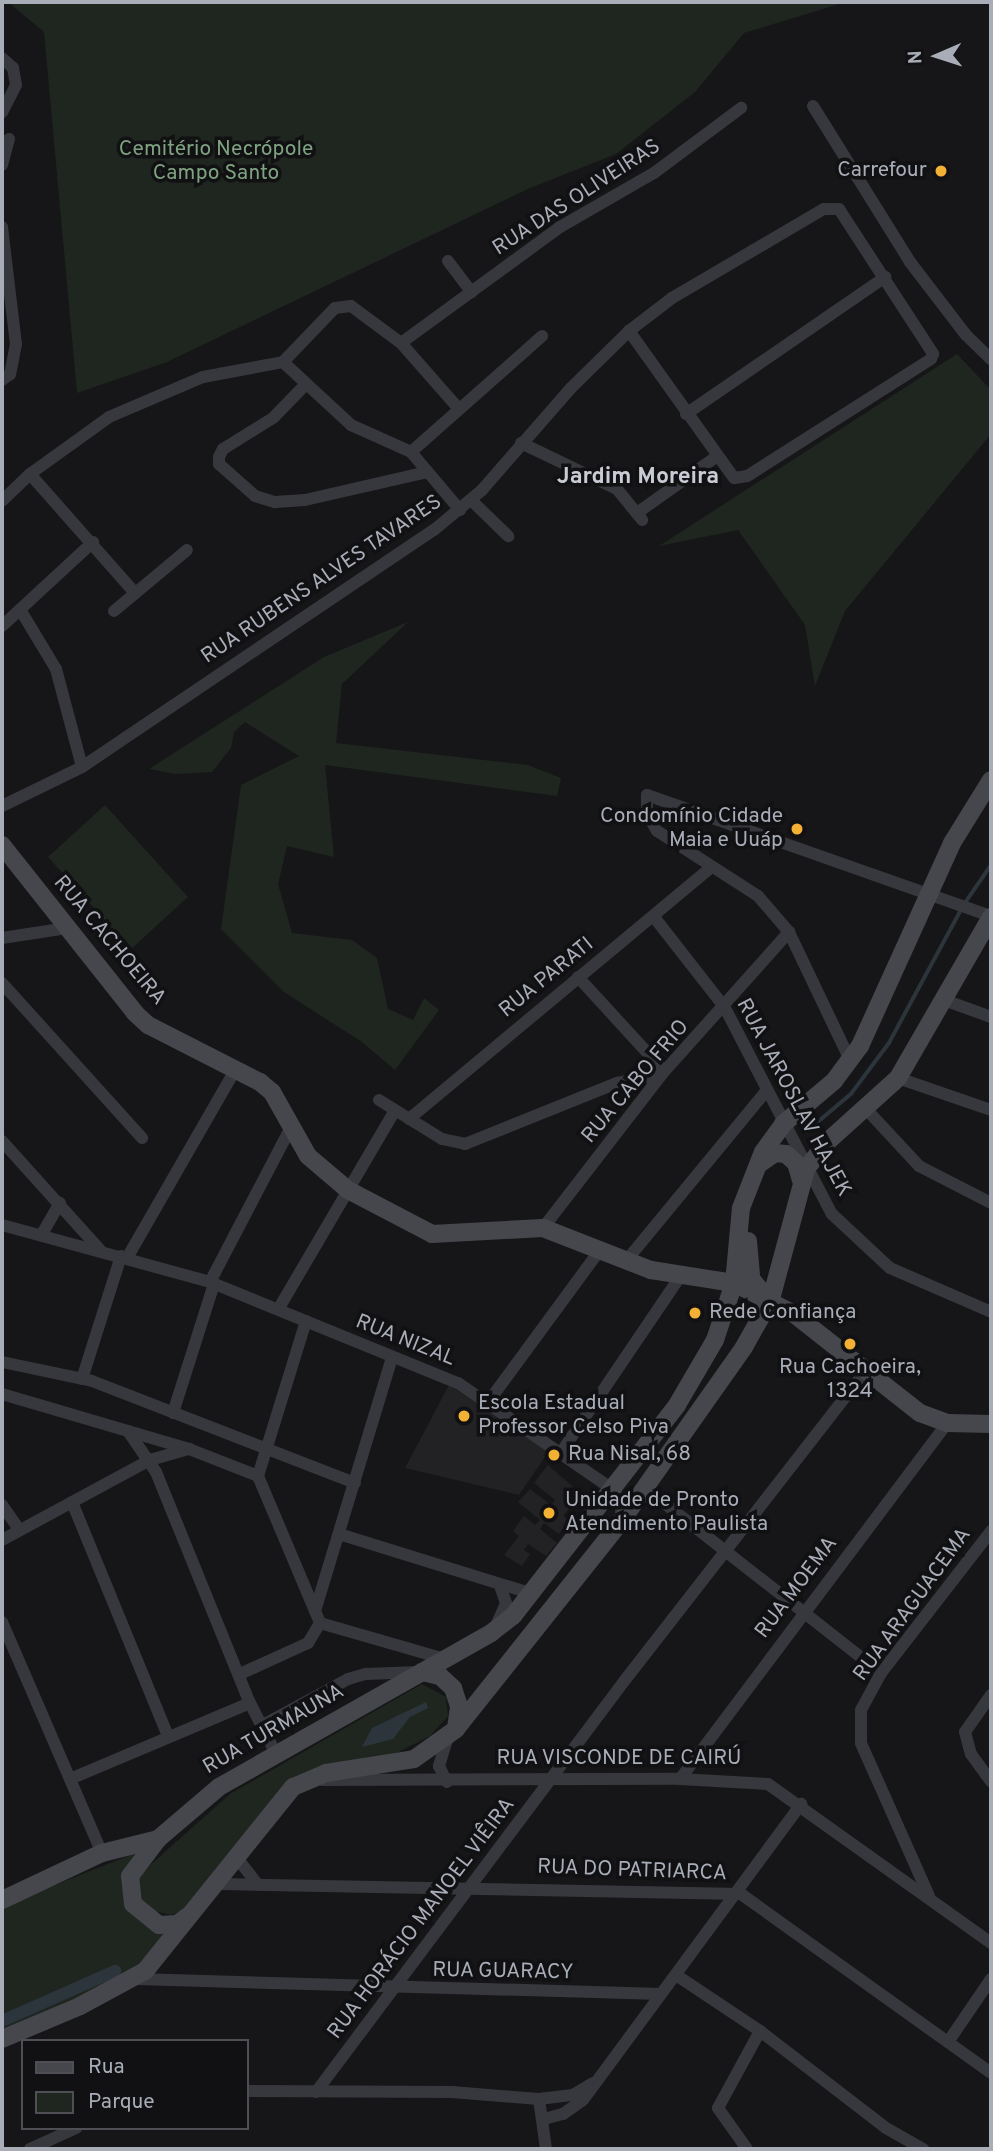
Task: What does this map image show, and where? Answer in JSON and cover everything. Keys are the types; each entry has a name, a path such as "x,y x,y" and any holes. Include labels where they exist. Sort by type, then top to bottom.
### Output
{"main road":[{"path":"771,1299 749,1272 746,1188 755,1167 783,1124 834,1081 872,1027 952,843 991,780"},
{"name":"RUA CACHOEIRA","path":"2,845 148,1025 272,1092 290,1129 308,1156 348,1190 432,1234 543,1228 626,1261 679,1278 734,1283 771,1299 794,1314 867,1369 907,1405 947,1423 991,1424"},
{"path":"2,2039 135,1979 199,1908 281,1799 308,1780 414,1759 452,1733 620,1523 744,1347 771,1299 798,1165 867,1110 898,1078 944,1000 986,915"},
{"path":"755,1167 775,1153 798,1165"},
{"name":"RUA TURMAUNA","path":"158,1839 219,1787 431,1663 491,1633 533,1594 615,1490 695,1378 715,1339 734,1283 746,1188"},
{"path":"744,1347 773,1322 794,1314"},
{"path":"431,1663 453,1688 460,1707 452,1733"},
{"path":"3,1895 102,1853 158,1839"},
{"path":"158,1839 130,1876 133,1904 159,1925 169,1926 199,1908"}],"street":[{"path":"2,58 16,77 7,110 2,113"},
{"path":"813,106 910,262 966,335 991,359"},
{"name":"RUA DAS OLIVEIRAS","path":"401,343 560,228 654,173 741,108"},
{"path":"2,165 9,139"},
{"name":"RUA RUBENS ALVES TAVARES","path":"2,806 82,767 460,510 629,331 672,298 824,209 839,209 885,277"},
{"path":"2,227 16,344 10,374 2,380"},
{"path":"448,261 471,292"},
{"path":"629,331 728,476 740,478 931,359 932,351 885,277 686,414"},
{"path":"2,501 30,474 91,427 174,387 224,371 283,362 341,306 363,313 401,343 459,409"},
{"path":"411,452 542,336"},
{"path":"283,362 351,425 411,452 460,510"},
{"path":"306,384 273,418 223,449 219,457 219,464 255,496 275,502 352,491 427,472"},
{"path":"521,443 617,489 639,517 716,457"},
{"path":"30,474 93,542 135,593"},
{"path":"471,500 508,537"},
{"path":"2,626 21,611 48,580 93,542"},
{"path":"114,611 187,550"},
{"path":"21,611 56,669 82,767"},
{"path":"850,1060 789,932 758,896 710,868 657,831 648,814 647,795 813,849 986,915"},
{"name":"RUA PARATI","path":"408,1119 710,868"},
{"path":"35,930 45,917 44,899"},
{"name":"RUA JAROSLAV HAJEK","path":"654,917 725,1008 783,1124 798,1165 832,1214 877,1258 991,1312"},
{"path":"2,938 35,930 67,928"},
{"name":"RUA CABO FRIO","path":"543,1228 663,1072 725,1008 789,932"},
{"path":"379,1100 442,1139 465,1144 617,1083 663,1072 578,977"},
{"path":"2,983 142,1138"},
{"path":"944,1000 991,1017"},
{"path":"82,1379 124,1257 235,1070"},
{"path":"898,1078 991,1110"},
{"path":"626,1261 766,1091"},
{"path":"279,1308 395,1110"},
{"path":"867,1110 919,1166 991,1203"},
{"path":"173,1413 212,1283 290,1129"},
{"path":"2,1141 100,1250"},
{"path":"42,1234 60,1203"},
{"name":"RUA NIZAL","path":"2,1225 212,1283 279,1308 489,1401 615,1490"},
{"path":"489,1401 600,1250"},
{"path":"562,1451 679,1278"},
{"path":"306,1321 268,1452 258,1476 317,1617 431,1663"},
{"path":"240,1674 309,1643 392,1357"},
{"path":"2,1362 82,1379 355,1483"},
{"name":"RUA HORÁCIO MANOEL VIÊIRA","path":"316,2092 726,1549 867,1369"},
{"path":"2,1394 189,1449 258,1476"},
{"name":"RUA MOEMA","path":"681,1779 947,1423"},
{"path":"128,1431 150,1460 250,1703 275,1752"},
{"path":"2,1540 18,1528 150,1460 189,1449"},
{"path":"646,1488 805,1610 881,1673"},
{"path":"615,1490 622,1505 620,1523"},
{"path":"72,1502 168,1736"},
{"path":"2,1505 18,1528"},
{"name":"RUA ARAGUACEMA","path":"929,1896 861,1743 861,1710 881,1673 991,1531"},
{"path":"339,1534 500,1586 533,1594"},
{"path":"491,1633 506,1602 500,1586"},
{"path":"2,1622 102,1853"},
{"name":"RUA TURMAUNA","path":"261,1726 348,1679 431,1663"},
{"path":"991,1695 965,1732 971,1754 991,1782"},
{"path":"70,1779 250,1703"},
{"path":"447,1782 439,1766 452,1733"},
{"name":"RUA VISCONDE DE CAIRÚ","path":"308,1780 447,1782 681,1779 768,1784 801,1804 991,1943"},
{"path":"544,2119 575,2108 801,1804"},
{"path":"237,1858 256,1882"},
{"name":"RUA DO PATRIARCA","path":"218,1884 256,1882 733,1892 750,1898 991,2073"},
{"path":"676,1975 760,2031 886,2128 923,2149"},
{"name":"RUA GUARACY","path":"135,1979 395,1989 661,1994"},
{"path":"948,2042 991,1979"},
{"path":"747,2149 718,2108 760,2031"},
{"path":"248,2091 452,2092 539,2099 573,2095 593,2083"},
{"path":"539,2099 544,2119 545,2149"},
{"path":"30,2149 72,2130"}],"shaded area":[{"name":"Escola Estadual Professor Celso Piva","path":"449,1385 549,1451 519,1495 405,1468"},
{"name":"Unidade de Pronto Atendimento Paulista","path":"548,1465 581,1494 563,1516 569,1519 559,1534 544,1523 540,1529 557,1543 546,1556 528,1544 524,1550 530,1554 522,1566 504,1555 519,1536 513,1531 524,1516 535,1525 540,1520 518,1502 530,1489 551,1505 555,1500 534,1483"},
{"path":"426,1702 428,1708 410,1717 393,1739 362,1747 372,1728"}],"green space":[{"name":"Cemitério Necrópole Campo Santo","path":"8,2 846,2 744,33 695,92 616,154 530,188 167,362 77,393 44,32"},
{"path":"957,354 991,390 991,434 845,611 815,686 805,625 738,530 659,546"},
{"path":"408,622 342,684 336,743 528,765 561,778 557,796 325,765 334,857 287,846 278,884 292,933 352,940 377,958 388,1009 413,1020 424,998 439,1010 395,1070 362,1042 284,992 221,929 241,785 299,756 245,722 234,732 231,748 212,772 176,774 149,769 324,657"},
{"path":"105,805 188,897 131,949 48,857"},
{"path":"422,1684 446,1697 448,1716 430,1736 379,1762 330,1763 293,1777 188,1908 171,1915 143,1908 135,1890 139,1875 230,1794"},
{"path":"138,1852 125,1888 166,1933 140,1968 2,2036 2,1906"}],"waterway":[{"path":"965,903 991,865"},
{"path":"806,1132 851,1094 889,1043 961,910"},
{"path":"2,2021 115,1971"}],"place":[{"name":"Carrefour","path":"941,171"},
{"name":"Condomínio Cidade Maia e Uuáp","path":"797,829"},
{"name":"Rede Confiança","path":"695,1313"},
{"name":"Rua Cachoeira, 1324","path":"850,1344"},
{"name":"Escola Estadual Professor Celso Piva","path":"464,1416"},
{"name":"Rua Nisal, 68","path":"554,1455"},
{"name":"Unidade de Pronto Atendimento Paulista","path":"549,1513"}],"district":[{"name":"Jardim Moreira","path":"638,478"}]}
